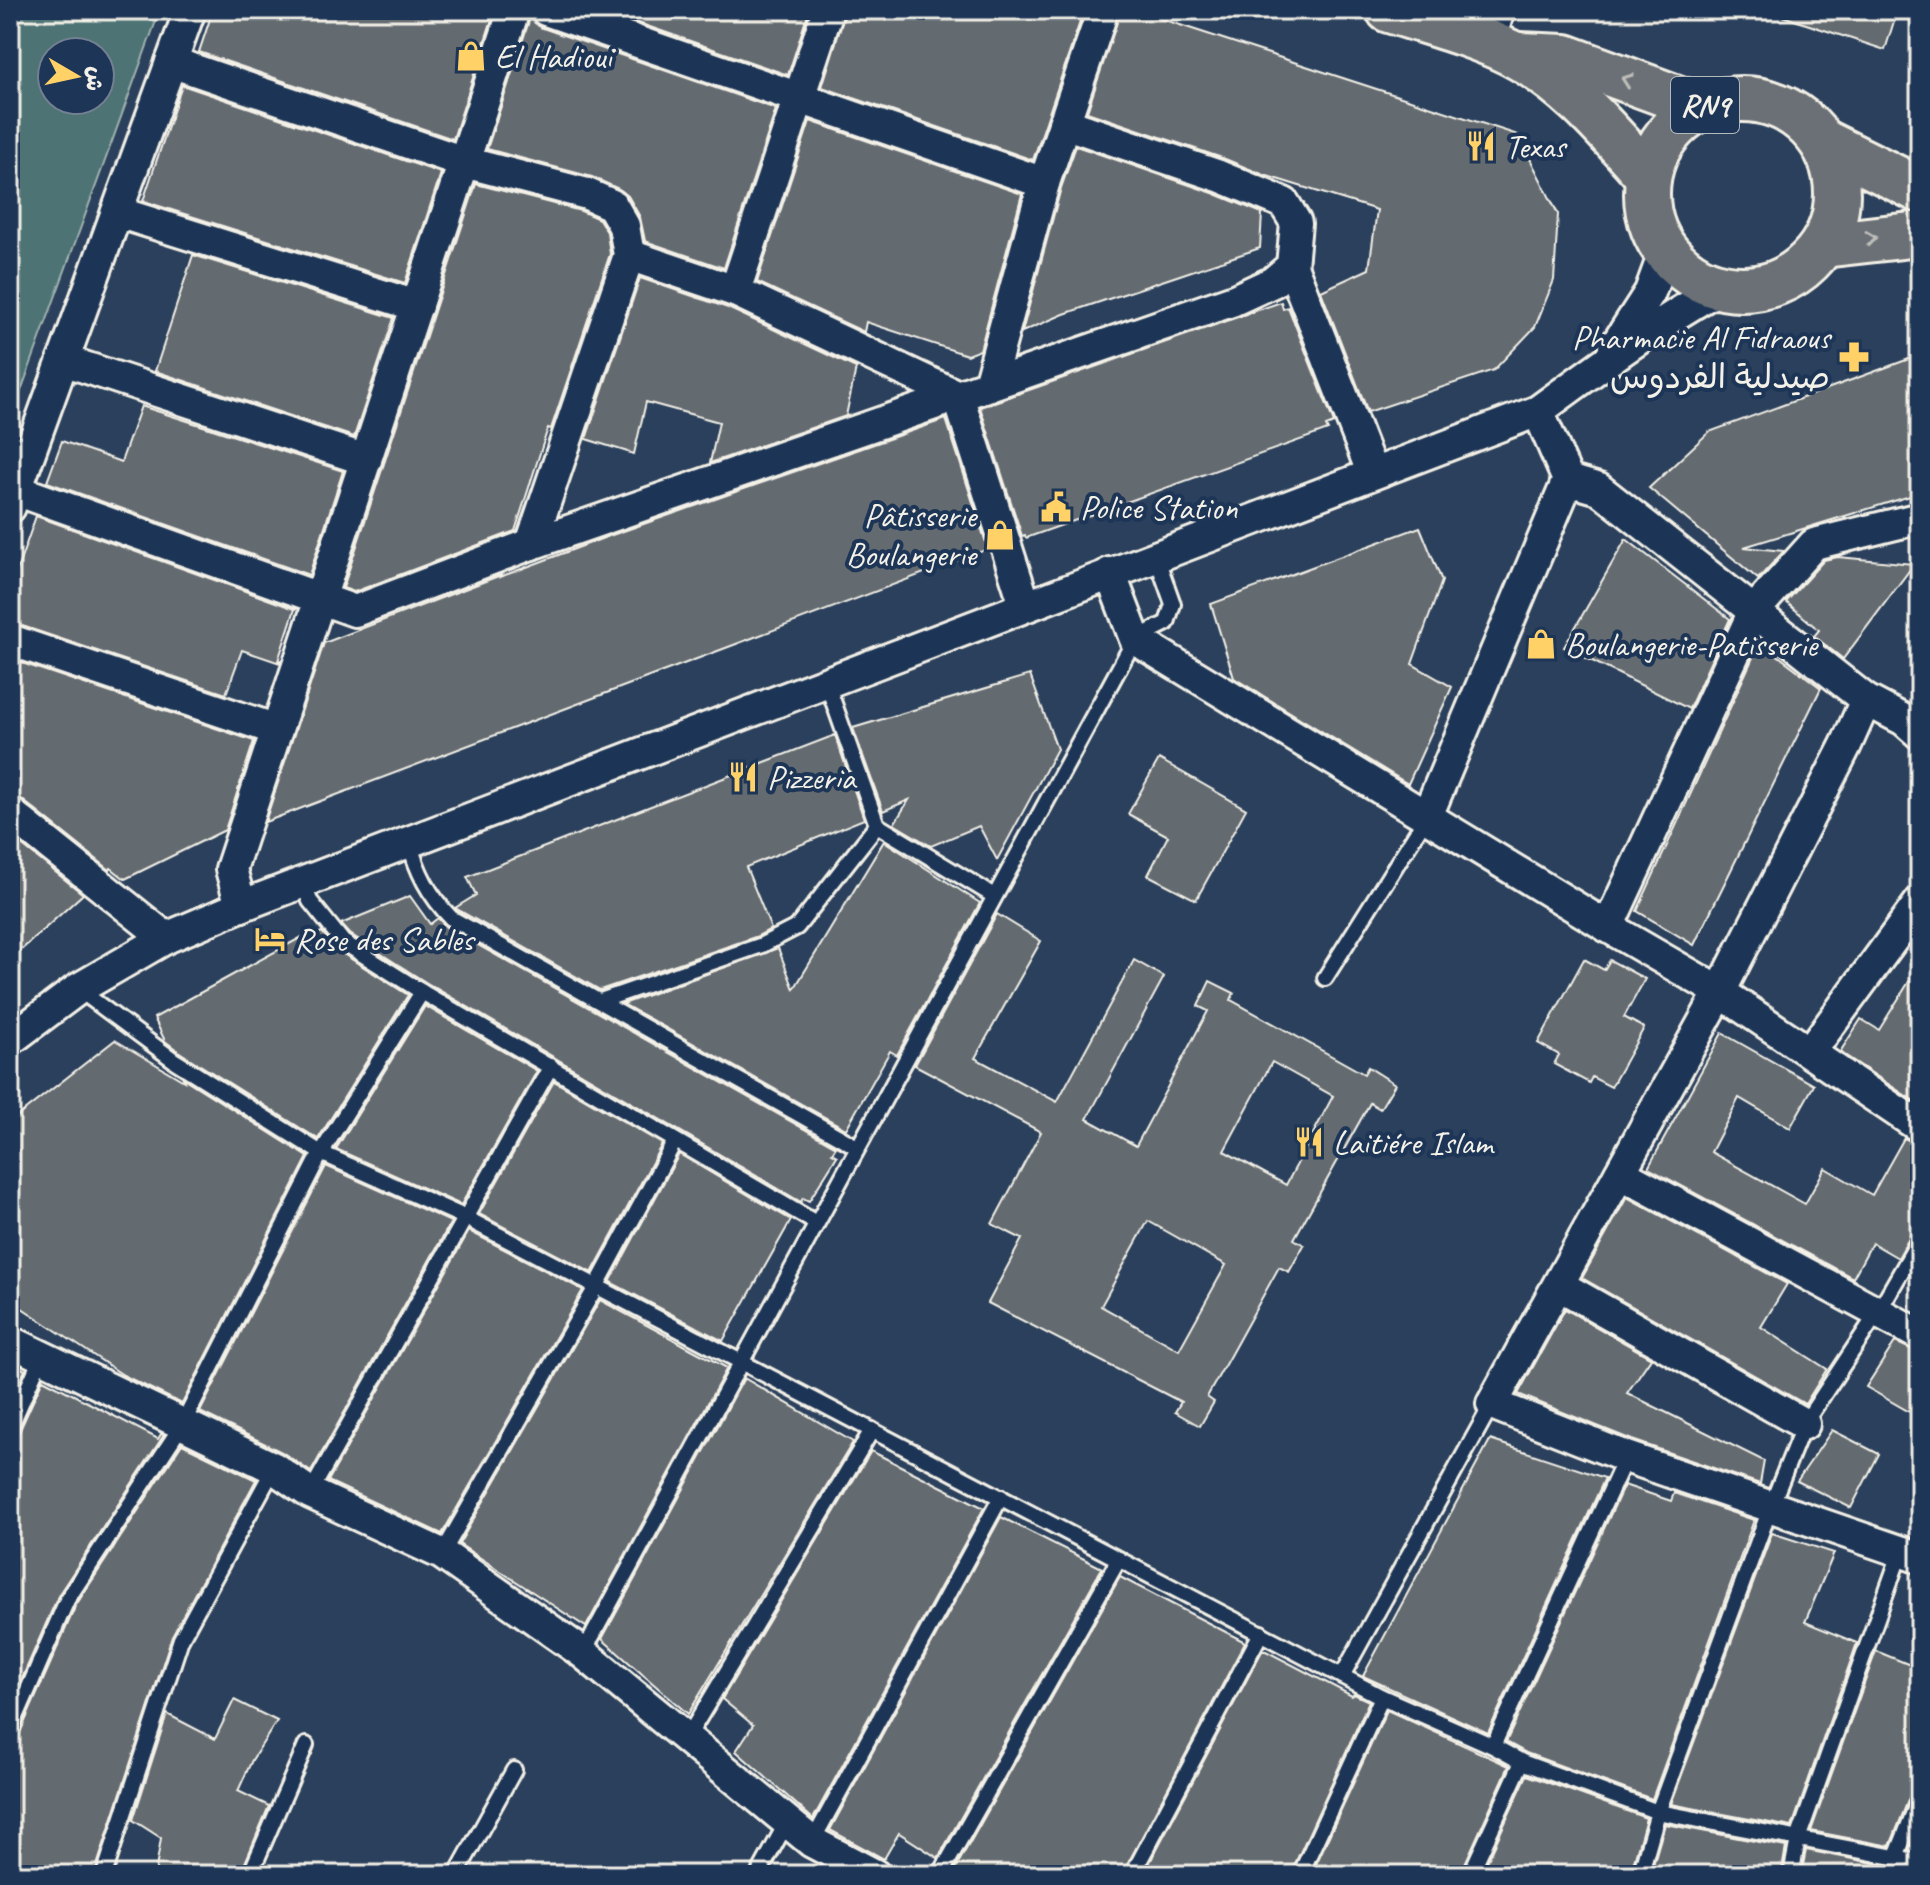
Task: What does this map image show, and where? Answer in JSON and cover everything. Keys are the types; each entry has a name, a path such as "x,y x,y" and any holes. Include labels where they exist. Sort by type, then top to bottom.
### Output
{"main road":[{"name":"RN9","path":"1407,13 1500,36 1701,107"},
{"name":"RN9","path":"1500,36 1595,116 1647,175"},
{"name":"RN9","path":"1727,98 1755,98 1781,106 1804,121 1823,142 1834,167 1838,194 1834,221 1823,245 1803,267 1778,283 1750,290 1720,288 1680,268 1665,251 1652,228 1646,202 1647,175 1658,148 1676,124 1701,107 1727,98"},
{"name":"RN9","path":"1823,142 1920,190"},
{"path":"1823,245 1920,234"}],"street":[{"path":"190,10 13,498 355,611 531,544 1234,300 1273,282 1292,266"},
{"path":"241,906 231,869 514,10"},
{"path":"546,10 1044,183"},
{"path":"735,291 828,10"},
{"path":"989,385 1044,183 1103,10"},
{"path":"171,62 464,162 587,194 612,205 624,226 629,255 531,544"},
{"path":"1064,123 1219,176 1284,203 1296,223 1292,266 1372,472"},
{"path":"117,212 417,306"},
{"path":"1607,359 1650,292 1665,251"},
{"path":"629,255 735,291 958,396 1025,605"},
{"path":"10,1040 78,989 166,938 241,906 1538,411 1607,359 1720,288"},
{"path":"63,360 366,460"},
{"path":"1427,816 1568,480 1538,411"},
{"path":"1568,480 1599,489 1866,700 1904,720 1920,734"},
{"path":"1608,927 1754,611 1814,544 1920,518"},
{"path":"1110,573 1135,639 1720,992 1920,1127"},
{"path":"10,640 277,730"},
{"path":"1866,700 1720,992 1492,1404 1626,1457 1911,1555"},
{"path":"10,813 166,938"},
{"path":"1810,1052 1920,902"},
{"path":"1620,1173 1920,1335"},
{"path":"1559,1285 1804,1424"},
{"path":"10,1341 274,1468 310,1493 442,1554 583,1653 812,1842 875,1875"}],"lane":[{"path":"583,1653 1135,639 1167,623 1173,604 1156,556"},
{"path":"826,681 877,825 994,896"},
{"path":"1325,978 1427,816"},
{"path":"600,1001 762,945 797,927 877,825"},
{"path":"409,841 415,865 426,888 451,918 857,1147"},
{"path":"303,882 310,901 343,942 422,992 816,1223"},
{"path":"78,989 175,1061 321,1153 464,1217 1382,1697 1522,1762 1658,1812 1920,1862"},
{"path":"10,1731 67,1600 182,1425 321,1153 422,992"},
{"path":"310,1493 551,1066"},
{"path":"442,1554 596,1287 675,1141"},
{"path":"1640,1875 1658,1812 1804,1424 1878,1312 1920,1239"},
{"path":"10,1428 42,1356"},
{"path":"1342,1676 1492,1404"},
{"path":"687,1738 872,1430"},
{"path":"1493,1746 1626,1457"},
{"path":"104,1875 181,1639 274,1468"},
{"path":"812,1842 1001,1497"},
{"path":"1791,1875 1798,1839 1911,1555"},
{"path":"940,1875 1119,1559"},
{"path":"1132,1875 1261,1633"},
{"path":"1300,1875 1382,1697"},
{"path":"250,1875 306,1745"},
{"path":"1470,1875 1522,1762"},
{"path":"456,1875 514,1770"},
{"path":"1896,1857 1920,1797"},
{"path":"758,1875 787,1822"}],"green space":[{"path":"10,10 160,10 10,421"}],"building":[{"path":"213,10 495,10 453,139 199,52"},
{"path":"601,10 809,10 788,75"},
{"path":"846,10 1084,10 1033,160 822,87"},
{"path":"1121,10 1134,10 1518,135 1558,214 1554,280 1535,327 1494,370 1368,412 1321,291 1369,269 1377,210 1264,175 1087,112"},
{"path":"1783,10 1872,10 1895,18 1885,50 1782,16"},
{"path":"530,18 540,27 776,109 724,268 645,241 640,217 628,196 619,189 592,177 487,149"},
{"path":"182,85 441,173 405,283 143,201"},
{"path":"810,121 1022,194 980,350 967,355 866,322 864,332 757,282"},
{"path":"1076,146 1262,213 1260,248 1064,314 1022,332 1061,188"},
{"path":"476,184 581,211 599,219 607,232 610,254 515,531 354,592 343,588"},
{"path":"193,255 394,318 354,437 155,371"},
{"path":"640,278 728,308 856,368 846,416 710,463 719,422 646,402 634,454 586,439"},
{"path":"1281,302 1283,309 1288,307 1334,423 1326,426 1328,430 1026,538 1022,536 980,407"},
{"path":"1920,355 1920,493 1744,547 1784,551 1758,579 1649,488 1709,432"},
{"path":"141,406 343,471 309,575 47,482 62,441 121,462"},
{"path":"946,419 988,549 265,822 324,643 609,536"},
{"path":"36,516 295,609 278,661 281,660 280,663 242,650 226,694 10,622 10,590"},
{"path":"1420,527 1442,581 1412,664 1452,687 1408,784 1234,678 1211,604"},
{"path":"1626,539 1730,619 1689,709 1564,647"},
{"path":"1838,557 1914,564 1843,659 1814,636 1819,630 1786,602 1824,560"},
{"path":"1760,642 1821,688 1694,945 1637,911"},
{"path":"10,659 254,741 225,830 125,879 21,799 10,795"},
{"path":"1030,675 1057,749 997,860 979,826 931,846 894,824 909,800 883,811 853,728"},
{"path":"835,735 864,819 746,867 771,929 758,936 600,990 455,908 476,895 467,877"},
{"path":"1159,759 1246,809 1196,900 1148,875 1168,836 1128,814"},
{"path":"10,836 83,894 10,960"},
{"path":"884,841 980,903 897,1055 890,1051 846,1129 623,1004 778,948 794,989"},
{"path":"410,896 430,924 438,918 446,927 836,1147 832,1153 837,1156 809,1201 803,1198 801,1202 427,983 350,934 341,924"},
{"path":"997,914 1041,941 975,1058 1057,1102 1134,960 1164,977 1087,1119 1136,1146 1208,1011 1198,1006 1210,981 1234,993 1231,1000 1364,1074 1368,1067 1395,1084 1380,1109 1370,1103 1294,1239 1304,1245 1289,1272 1279,1267 1207,1397 1214,1402 1200,1426 1175,1412 1181,1402 988,1303 1022,1239 992,1224 1041,1132 915,1065","holes":["1272,1062 1333,1096 1286,1185 1224,1151","1148,1221 1226,1265 1179,1350 1101,1306"]},
{"path":"313,931 315,935 322,932 337,950 408,995 318,1139 181,1053 165,1041 154,1018"},
{"path":"1584,959 1604,970 1610,960 1645,979 1624,1017 1644,1028 1611,1087 1592,1077 1589,1083 1554,1064 1559,1055 1538,1043"},
{"path":"1920,964 1920,1105 1840,1052 1861,1019 1879,1030"},
{"path":"425,1006 537,1071 461,1205 336,1149"},
{"path":"1722,1033 1814,1085 1790,1128 1739,1098 1711,1152 1805,1204 1825,1168 1872,1195 1904,1138 1920,1145 1920,1229 1912,1233 1898,1258 1872,1243 1853,1278 1648,1168"},
{"path":"115,1040 184,1081 183,1078 308,1157 182,1404 123,1375 10,1300 10,1122"},
{"path":"554,1081 662,1144 592,1273 479,1214"},
{"path":"679,1154 791,1220 723,1341 610,1282"},
{"path":"326,1166 451,1222 311,1472 282,1452 200,1412"},
{"path":"1627,1197 1787,1284 1761,1327 1827,1369 1805,1404 1582,1278"},
{"path":"469,1231 583,1290 442,1534 328,1481"},
{"path":"600,1300 727,1368 586,1627 459,1544"},
{"path":"1565,1309 1651,1358 1627,1393 1764,1461 1760,1484 1632,1440 1518,1394"},
{"path":"1895,1342 1920,1353 1920,1418 1866,1387"},
{"path":"10,1362 25,1370 10,1403"},
{"path":"744,1378 853,1442 688,1714 602,1639"},
{"path":"43,1379 158,1439 161,1434 164,1435 59,1594 10,1706 10,1438 19,1432"},
{"path":"1832,1430 1879,1454 1851,1508 1797,1481"},
{"path":"1490,1440 1605,1478 1488,1733 1363,1676"},
{"path":"182,1444 256,1480 172,1636 94,1875 23,1875 10,1872 10,1741 19,1735 76,1605"},
{"path":"871,1451 984,1508 813,1819 736,1751 753,1725 722,1699"},
{"path":"1624,1485 1671,1501 1674,1493 1754,1520 1652,1799 1526,1753 1506,1742"},
{"path":"1001,1517 1102,1568 938,1858 899,1833 884,1859 830,1830"},
{"path":"1772,1533 1834,1553 1805,1622 1857,1643 1792,1827 1671,1804"},
{"path":"1120,1577 1245,1642 1122,1875 964,1875 955,1869"},
{"path":"1262,1651 1352,1696 1354,1694 1369,1701 1290,1875 1143,1875"},
{"path":"1876,1651 1920,1669 1920,1787 1911,1793 1890,1846 1811,1831"},
{"path":"234,1700 277,1721 252,1760 238,1791 269,1806 240,1875 155,1875 161,1838 133,1820 167,1714 215,1739"},
{"path":"1387,1710 1509,1766 1460,1875 1311,1875"},
{"path":"1527,1775 1646,1818 1630,1875 1481,1875"},
{"path":"1665,1824 1786,1847 1781,1875 1650,1875"},
{"path":"1806,1850 1920,1872 1920,1875 1801,1875"}],"place":[{"name":"El Hadioui","path":"471,56"},
{"name":"Texas","path":"1481,146"},
{"name":"Pharmacie Al Fidraous صيدلية الفردوس","path":"1854,357"},
{"name":"Police Station","path":"1056,507"},
{"name":"Pâtisserie Boulangerie","path":"1000,535"},
{"name":"Boulangerie-Patisserie","path":"1541,644"},
{"name":"Pizzeria","path":"743,777"},
{"name":"Rose des Sables","path":"270,939"},
{"name":"Laitiére Islam","path":"1309,1142"}]}
